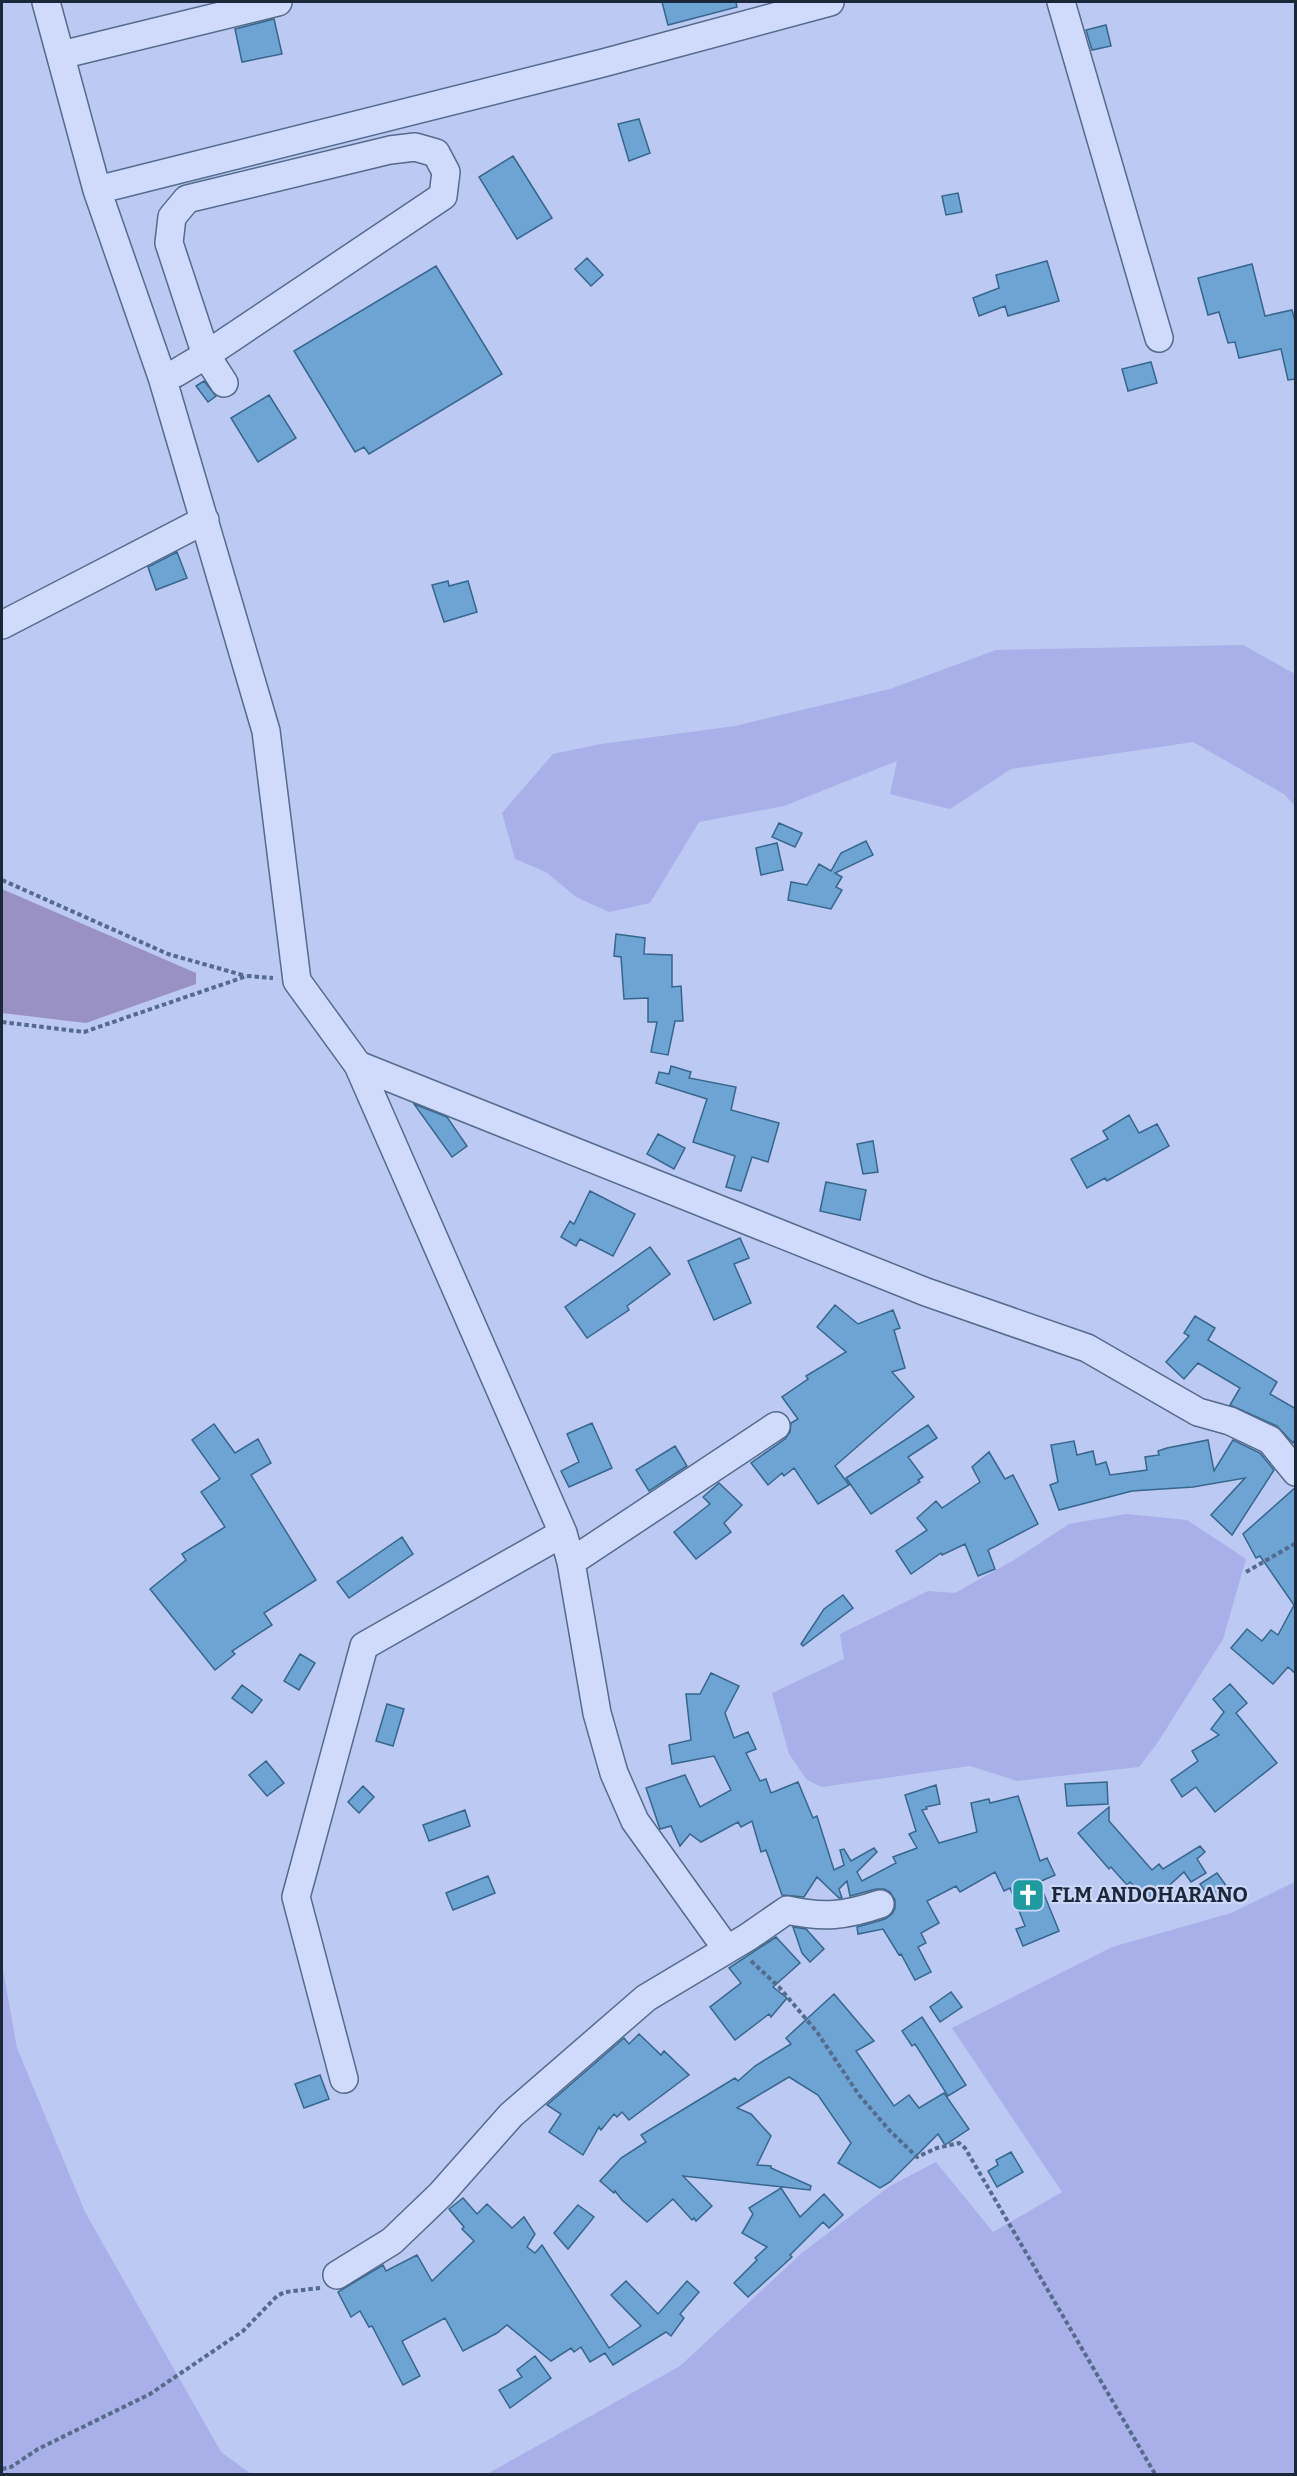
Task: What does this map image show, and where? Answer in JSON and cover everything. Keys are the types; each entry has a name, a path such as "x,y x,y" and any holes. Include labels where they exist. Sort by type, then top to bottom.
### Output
{"street":[{"path":"46,2 97,190 162,378 266,731 297,981 358,1065 563,1533 571,1562 597,1713 614,1773 636,1821 726,1948"},
{"path":"61,56 278,2"},
{"path":"97,190 603,63 830,2"},
{"path":"1061,2 1159,338"},
{"path":"162,378 176,373 206,355 443,196 446,172 436,153 415,147 390,150 187,199 172,217 169,243 206,355 224,383"},
{"path":"2,625 205,520"},
{"path":"358,1065 926,1292 1087,1348 1198,1412 1230,1421 1270,1440 1296,1472"},
{"path":"571,1562 776,1426"},
{"path":"344,2079 296,1897 364,1646 563,1533"},
{"path":"337,2275 392,2241 441,2194 511,2115 646,1998 726,1948 748,1937 787,1910 814,1916 838,1915 854,1913 880,1904"}],"path":[{"path":"2,880 168,954 247,976 297,981"},
{"path":"2,1022 84,1032 247,976"},
{"path":"1246,1572 1296,1543"},
{"path":"726,1948 745,1955 779,1987 817,2032 859,2095 890,2131 917,2157 937,2148 959,2143 965,2148 1155,2475"},
{"path":"2,2469 11,2467 38,2449 150,2394 243,2331 277,2296 285,2292 322,2288 337,2275"}],"shaded area":[{"path":"1243,645 1295,674 1295,806 1284,794 1193,742 1011,769 950,809 890,794 897,761 784,806 699,822 650,903 609,912 576,897 546,872 515,859 502,813 553,754 601,744 735,726 890,689 996,650"},
{"path":"2,889 196,973 196,984 86,1023 2,1013"},
{"path":"1126,1514 1187,1520 1246,1559 1223,1639 1158,1742 1139,1767 1017,1781 970,1766 822,1787 807,1780 789,1754 772,1693 844,1659 840,1634 928,1591 955,1593 1014,1560 1069,1524"},
{"path":"1295,1882 1295,2474 487,2474 680,2366 803,2252 890,2186 936,2162 993,2232 1062,2192 952,2028 1112,1947 1231,1913"},
{"path":"2,1964 17,2048 85,2212 221,2452 251,2474 2,2474"}],"building":[{"path":"662,2 736,2 737,7 668,25"},
{"path":"274,19 282,54 242,62 235,29"},
{"path":"1106,25 1111,46 1092,50 1086,30"},
{"path":"639,119 650,153 629,161 618,124"},
{"path":"513,156 552,218 517,239 479,177"},
{"path":"958,193 962,212 946,215 942,196"},
{"path":"587,258 603,275 591,286 575,269"},
{"path":"1047,261 1059,301 1008,316 1005,306 979,316 973,298 999,288 996,275"},
{"path":"1252,264 1265,316 1292,310 1296,325 1296,379 1288,380 1281,349 1239,358 1235,342 1228,343 1219,312 1208,315 1198,278"},
{"path":"436,266 502,374 369,454 364,447 355,452 294,351"},
{"path":"1151,362 1157,383 1128,391 1122,369"},
{"path":"204,381 216,396 208,402 196,386"},
{"path":"269,395 296,438 258,462 231,418"},
{"path":"177,552 187,578 156,590 148,567"},
{"path":"448,581 449,586 468,581 477,612 444,622 432,585"},
{"path":"779,823 802,833 795,847 772,837"},
{"path":"866,841 873,855 835,873 842,877 836,887 842,890 831,909 788,900 791,882 807,885 819,864 831,871 841,853"},
{"path":"777,843 783,870 761,875 756,848"},
{"path":"616,934 645,938 644,954 672,955 672,987 681,986 683,1021 675,1021 668,1055 651,1052 657,1022 648,1022 648,998 624,999 621,957 614,956"},
{"path":"671,1066 691,1072 689,1078 736,1087 731,1110 779,1123 768,1162 752,1157 741,1191 726,1187 735,1156 693,1142 707,1099 656,1083 659,1072 669,1074"},
{"path":"414,1104 447,1117 467,1146 452,1157"},
{"path":"1129,1115 1139,1133 1157,1124 1169,1146 1107,1181 1105,1178 1087,1188 1071,1159 1108,1139 1103,1131"},
{"path":"658,1134 685,1148 674,1169 647,1154"},
{"path":"873,1141 878,1172 863,1174 857,1144"},
{"path":"826,1182 866,1190 860,1220 820,1211"},
{"path":"590,1191 635,1214 613,1256 580,1239 576,1246 561,1237 570,1221 574,1224"},
{"path":"740,1238 749,1258 734,1264 751,1303 714,1320 688,1261"},
{"path":"650,1247 670,1274 627,1306 629,1310 587,1338 565,1307"},
{"path":"835,1305 858,1324 893,1310 900,1328 894,1330 905,1368 892,1372 914,1397 835,1466 849,1485 818,1504 794,1468 784,1476 782,1473 768,1485 751,1463 785,1439 790,1432 791,1423 798,1419 782,1397 808,1379 806,1376 846,1352 817,1327"},
{"path":"1195,1316 1215,1328 1208,1340 1277,1382 1270,1394 1296,1409 1296,1438 1293,1443 1277,1426 1230,1405 1240,1388 1198,1363 1184,1379 1166,1362 1189,1336 1184,1333"},
{"path":"592,1423 612,1468 569,1487 561,1471 579,1462 567,1434"},
{"path":"214,1424 235,1453 258,1439 271,1463 251,1475 316,1580 264,1613 272,1625 232,1651 235,1654 215,1670 150,1589 186,1560 182,1554 225,1527 201,1492 220,1479 192,1440"},
{"path":"928,1425 937,1438 908,1457 923,1477 918,1480 920,1482 871,1514 846,1478"},
{"path":"1208,1440 1214,1471 1233,1440 1260,1453 1274,1470 1232,1535 1211,1515 1245,1478 1193,1487 1132,1491 1059,1510 1050,1485 1058,1482 1051,1445 1074,1441 1077,1455 1093,1451 1096,1465 1106,1462 1110,1475 1147,1470 1145,1457 1159,1455 1158,1451 1167,1448"},
{"path":"675,1446 687,1466 649,1491 636,1470"},
{"path":"989,1452 1005,1479 1013,1475 1038,1524 988,1550 995,1569 978,1576 965,1544 942,1555 941,1553 911,1574 896,1551 927,1530 917,1518 936,1501 942,1508 980,1482 972,1467"},
{"path":"719,1483 742,1505 724,1523 731,1532 696,1559 674,1532 710,1504 703,1497"},
{"path":"1296,1487 1296,1674 1288,1667 1273,1684 1231,1648 1247,1629 1262,1641 1271,1630 1278,1635 1294,1605 1260,1556 1256,1558 1243,1534"},
{"path":"402,1537 413,1554 349,1598 337,1582"},
{"path":"843,1595 853,1608 803,1646 801,1644 824,1609"},
{"path":"300,1654 315,1663 299,1690 284,1681"},
{"path":"711,1673 739,1686 725,1713 734,1738 748,1732 756,1749 746,1753 760,1781 766,1779 771,1793 798,1782 813,1818 817,1816 834,1870 844,1865 840,1850 844,1849 851,1861 874,1848 877,1852 857,1872 862,1881 896,1863 893,1857 917,1848 909,1834 916,1831 905,1795 936,1785 940,1804 922,1810 939,1843 977,1832 971,1803 989,1799 990,1803 1018,1796 1040,1861 1047,1858 1055,1875 1039,1882 1059,1931 1023,1946 1016,1929 1025,1926 1010,1888 1004,1891 995,1872 960,1892 956,1886 927,1901 939,1923 921,1933 926,1943 918,1947 931,1972 915,1980 901,1954 899,1955 883,1929 858,1934 857,1927 885,1919 892,1914 895,1900 890,1892 876,1889 850,1896 847,1881 839,1889 842,1898 839,1898 817,1877 804,1897 782,1895 766,1850 761,1852 752,1821 741,1827 738,1822 701,1842 690,1834 680,1846 671,1826 660,1829 646,1788 685,1775 700,1807 731,1790 714,1756 672,1764 669,1745 691,1740 686,1694 700,1694"},
{"path":"1230,1684 1247,1703 1236,1713 1277,1763 1215,1812 1196,1787 1182,1797 1171,1780 1198,1761 1192,1751 1219,1735 1211,1729 1224,1712 1213,1699"},
{"path":"242,1685 262,1700 252,1713 232,1698"},
{"path":"387,1704 404,1709 393,1746 376,1741"},
{"path":"266,1761 284,1783 267,1796 249,1775"},
{"path":"1107,1782 1108,1804 1067,1806 1065,1784"},
{"path":"363,1786 374,1797 359,1813 348,1802"},
{"path":"1109,1807 1109,1821 1152,1870 1159,1864 1163,1869 1200,1846 1205,1852 1197,1859 1206,1873 1191,1882 1184,1872 1163,1891 1160,1888 1148,1900 1130,1882 1127,1885 1111,1867 1109,1869 1078,1833"},
{"path":"465,1810 470,1826 429,1841 423,1825"},
{"path":"1217,1873 1230,1891 1213,1903 1200,1884"},
{"path":"488,1876 495,1893 453,1910 446,1893"},
{"path":"793,1927 806,1929 824,1949 810,1962 802,1953"},
{"path":"776,1937 800,1963 773,1987 787,1998 771,2017 769,2014 735,2040 710,2007 741,1983 729,1968"},
{"path":"951,1992 962,2007 940,2022 930,2007"},
{"path":"834,1994 874,2041 856,2051 894,2106 909,2095 919,2108 944,2093 969,2129 945,2145 938,2134 890,2182 880,2188 838,2163 851,2143 818,2095 789,2077 737,2108 751,2114 771,2136 757,2165 771,2166 811,2186 810,2190 683,2176 712,2206 696,2221 694,2218 692,2220 673,2199 647,2222 615,2191 614,2193 600,2181 621,2158 646,2142 641,2135 735,2078 738,2081 755,2066 791,2044 786,2038"},
{"path":"922,2017 966,2085 948,2096 915,2044 912,2046 902,2031"},
{"path":"639,2034 661,2055 664,2051 689,2075 629,2120 622,2112 617,2117 614,2114 601,2130 599,2127 583,2155 549,2132 561,2114 547,2105 624,2038 629,2044"},
{"path":"320,2075 329,2099 304,2108 295,2084"},
{"path":"1011,2152 1023,2172 997,2187 988,2171 998,2165 996,2160"},
{"path":"781,2188 800,2217 824,2194 843,2215 829,2228 823,2222 790,2255 792,2257 748,2297 734,2283 767,2247 742,2233 753,2214 749,2208"},
{"path":"463,2198 477,2214 487,2204 512,2228 524,2217 535,2234 527,2247 535,2253 542,2245 609,2348 641,2326 611,2295 626,2281 658,2314 687,2281 699,2292 680,2314 684,2318 671,2336 666,2332 613,2365 605,2353 590,2362 581,2347 574,2352 571,2348 551,2361 507,2325 497,2333 463,2351 445,2318 402,2341 420,2376 403,2385 372,2326 369,2327 360,2311 351,2317 338,2292 383,2265 386,2271 417,2255 432,2281 474,2241 462,2229 464,2227 449,2209"},
{"path":"578,2205 594,2217 568,2249 554,2233"},
{"path":"535,2356 551,2378 510,2408 499,2390 522,2377 517,2370"}],"place":[{"name":"FLM ANDOHARANO","path":"1028,1895"}]}
